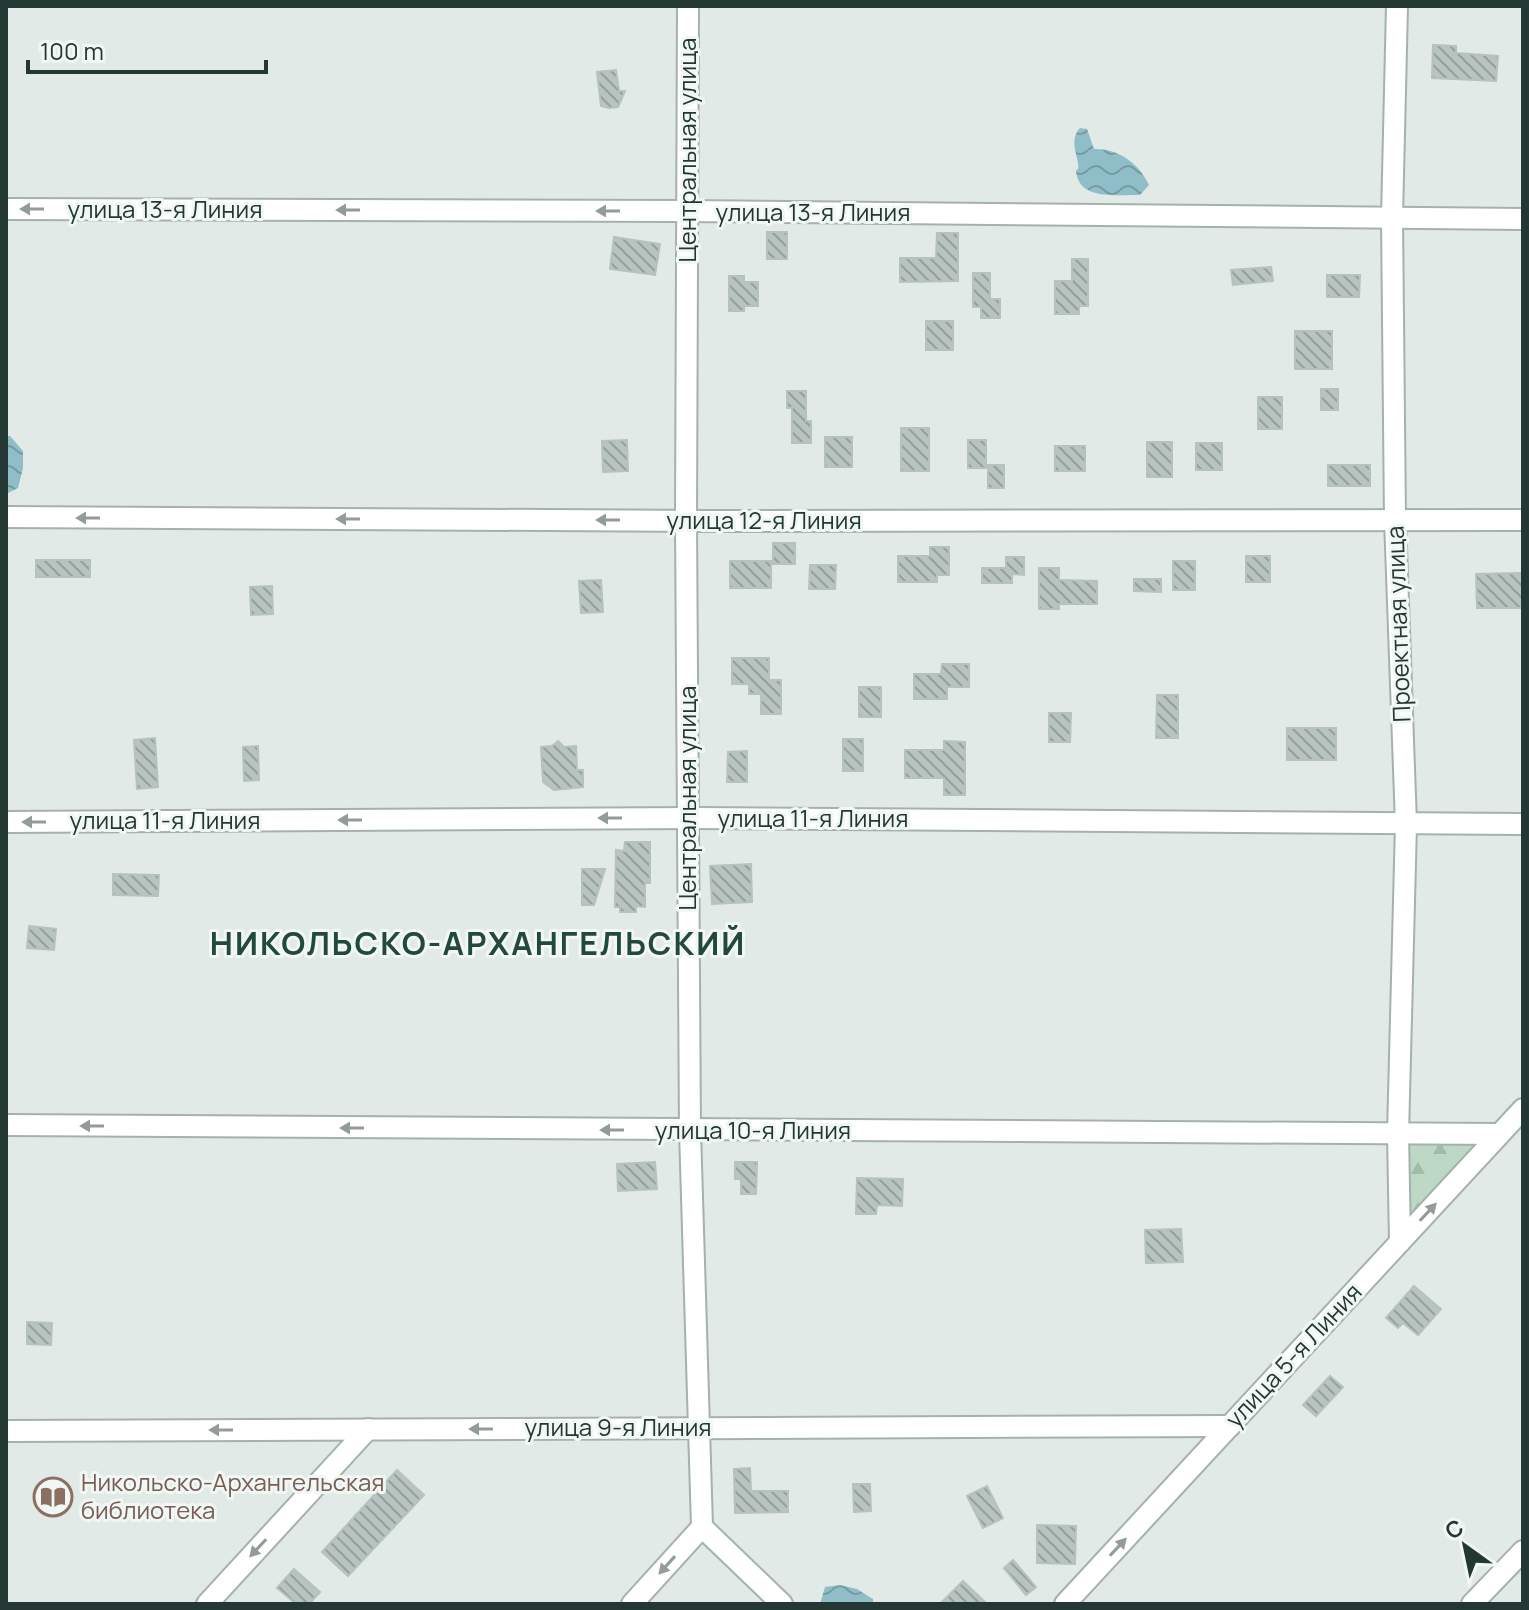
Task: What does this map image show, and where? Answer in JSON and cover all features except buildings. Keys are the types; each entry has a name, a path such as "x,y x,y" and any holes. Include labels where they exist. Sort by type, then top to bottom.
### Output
{"street":[{"name":"Центральная улица","path":"688,6 686,521 690,1131 702,1527"},
{"name":"Проектная улица","path":"1397,6 1392,217 1395,519 1406,824 1398,1134 1400,1242"},
{"name":"улица 13-я Линия","path":"6,209 686,211 1523,219"},
{"name":"улица 12-я Линия","path":"6,517 686,521 1523,520"},
{"name":"улица 11-я Линия","path":"6,822 688,818 1523,824"},
{"name":"улица 5-я Линия","path":"1065,1604 1523,1109"},
{"name":"улица 10-я Линия","path":"6,1125 1499,1134"},
{"name":"улица 9-я Линия","path":"6,1431 1230,1426"},
{"path":"207,1604 368,1429"},
{"path":"632,1604 702,1527 782,1604"},
{"path":"1472,1604 1523,1551"}],"green space":[{"path":"1486,1142 1407,1225 1406,1143"}],"water":[{"path":"1080,128 1087,129 1094,149 1120,154 1140,170 1149,185 1140,195 1095,193 1081,184 1076,173 1078,166 1074,141"},
{"path":"6,436 10,436 23,451 23,468 18,488 6,494"},
{"path":"840,1585 857,1589 873,1599 873,1604 820,1604 825,1587"}],"place":[{"name":"Никольско-Архангельская библиотека","path":"53,1497"}],"district":[{"name":"НИКОЛЬСКО-АРХАНГЕЛЬСКИЙ","path":"478,944"}]}
